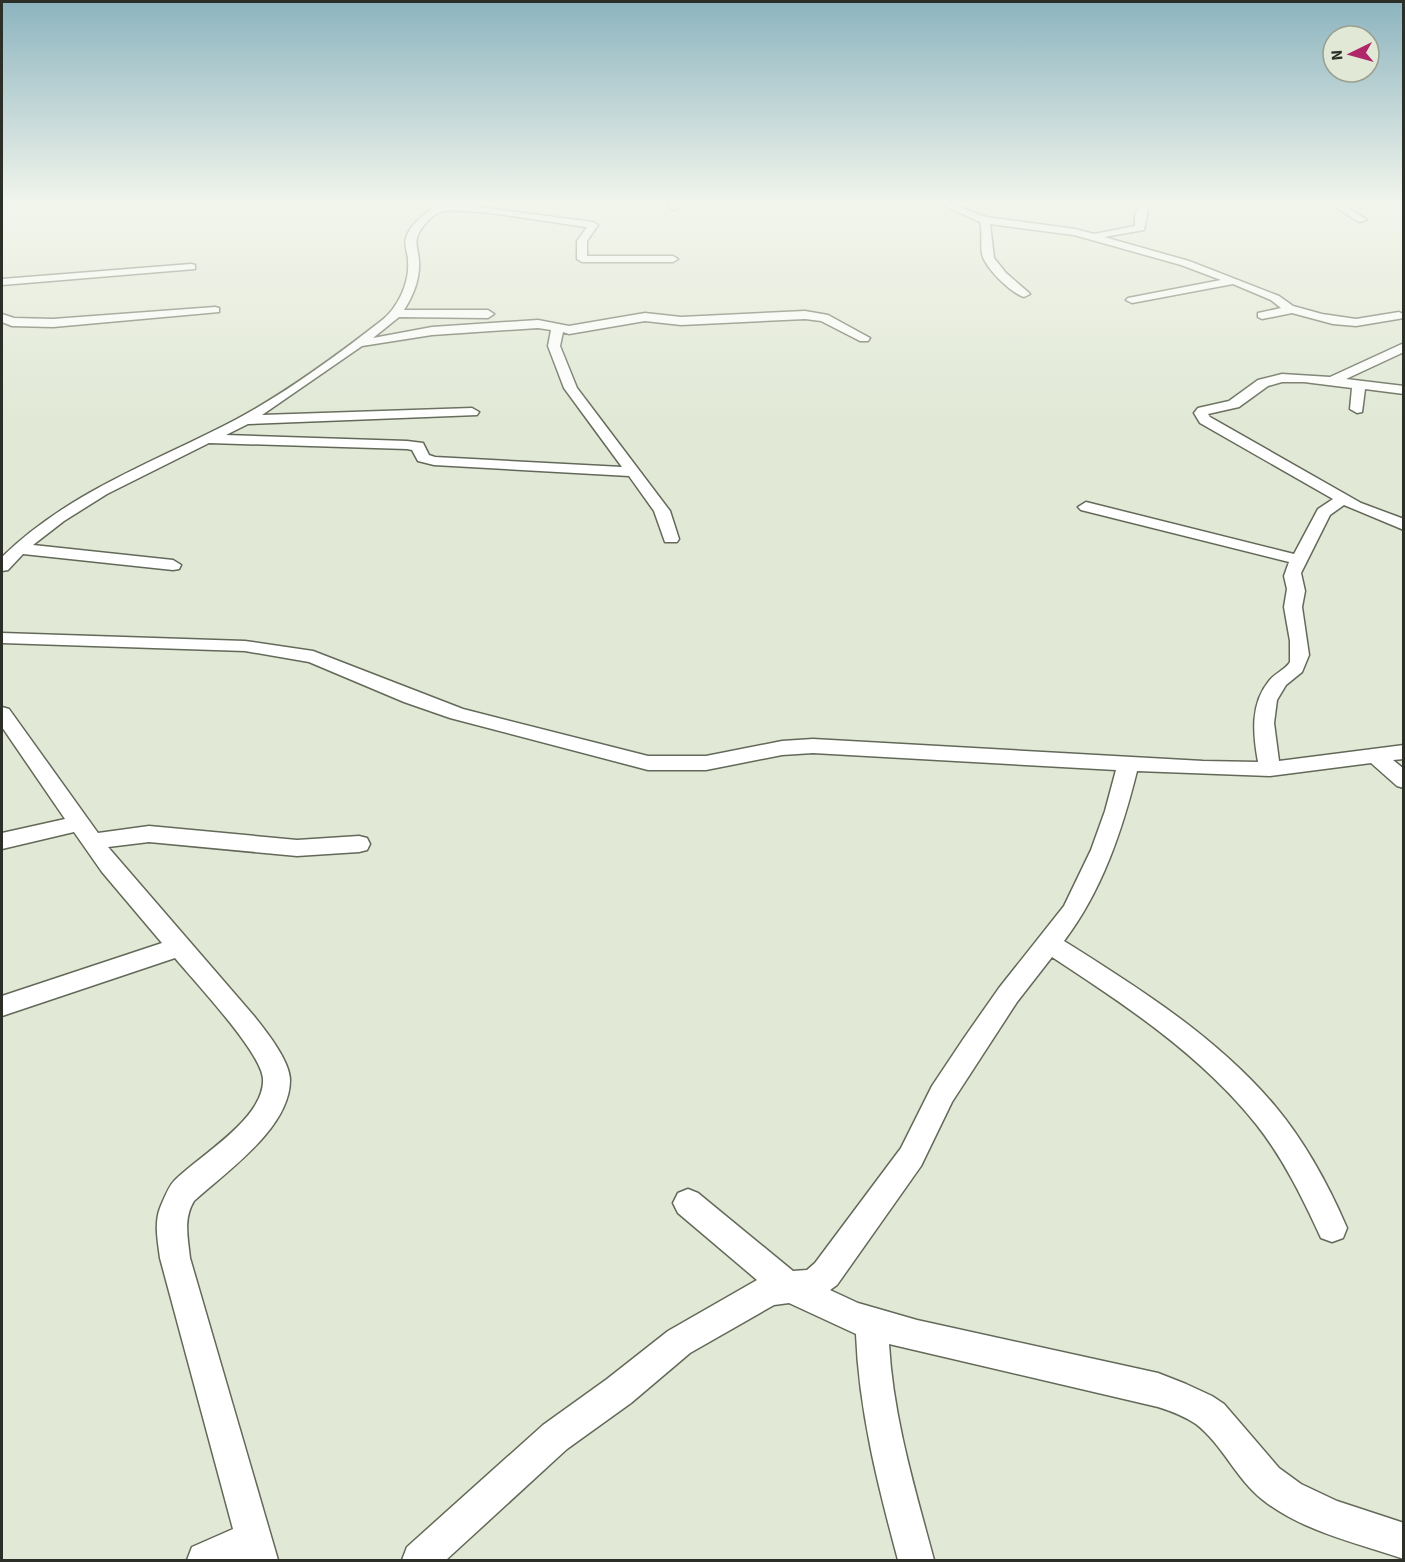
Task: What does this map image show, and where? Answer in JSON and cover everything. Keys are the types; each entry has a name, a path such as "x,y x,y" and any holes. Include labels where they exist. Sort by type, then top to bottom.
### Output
{"street":[{"path":"2,282 48,278"},
{"path":"2,566 20,549 70,511 109,487 143,468 244,420 305,383 397,313 411,278"},
{"path":"1006,278 1024,294"},
{"path":"1226,278 1275,298 1291,309 1329,321 1350,324 1368,323 1399,316"},
{"path":"1132,300 1235,281"},
{"path":"1262,315 1291,309"},
{"path":"2,318 12,322 53,323 215,310"},
{"path":"397,313 488,314"},
{"path":"359,342 379,341 432,331 537,324 569,330 645,317 681,321 812,315 824,318 864,338"},
{"path":"558,328 554,346 571,388 663,511 671,539"},
{"path":"1330,382 1404,347"},
{"path":"1404,390 1294,378 1263,383 1234,404 1201,413 1205,420 1343,499 1404,525"},
{"path":"1357,409 1359,386"},
{"path":"244,420 472,412"},
{"path":"206,439 407,445 418,446 423,458 434,461 634,472"},
{"path":"1270,769 1265,747 1263,717 1278,682 1295,669 1299,662 1299,643 1293,602 1297,592 1292,576 1324,513 1343,499"},
{"path":"1086,507 1300,560"},
{"path":"20,549 173,565"},
{"path":"2,638 245,646 284,650 313,657 411,698 457,714 648,763 706,763 782,748 813,746 1128,764 1270,769 1404,752"},
{"path":"2,713 110,867 180,946 267,1053 277,1079 272,1102 259,1124 184,1191 175,1204 171,1221 176,1257 257,1549 205,1560"},
{"path":"1376,756 1404,781"},
{"path":"420,1560 555,1437 619,1391 679,1342 770,1290 814,1284 826,1274 911,1156 942,1094 973,1046 1008,995 1074,911 1102,850 1116,812 1128,764"},
{"path":"2,841 86,832 149,834 297,848 359,844"},
{"path":"1049,943 1129,993 1172,1026 1227,1074 1269,1119 1304,1170 1332,1228"},
{"path":"2,1006 180,946"},
{"path":"688,1203 787,1286 820,1304 917,1336 1158,1390 1188,1402 1211,1415 1251,1462 1277,1488 1302,1503 1400,1544"},
{"path":"872,1323 874,1373 890,1461 916,1560"}]}
